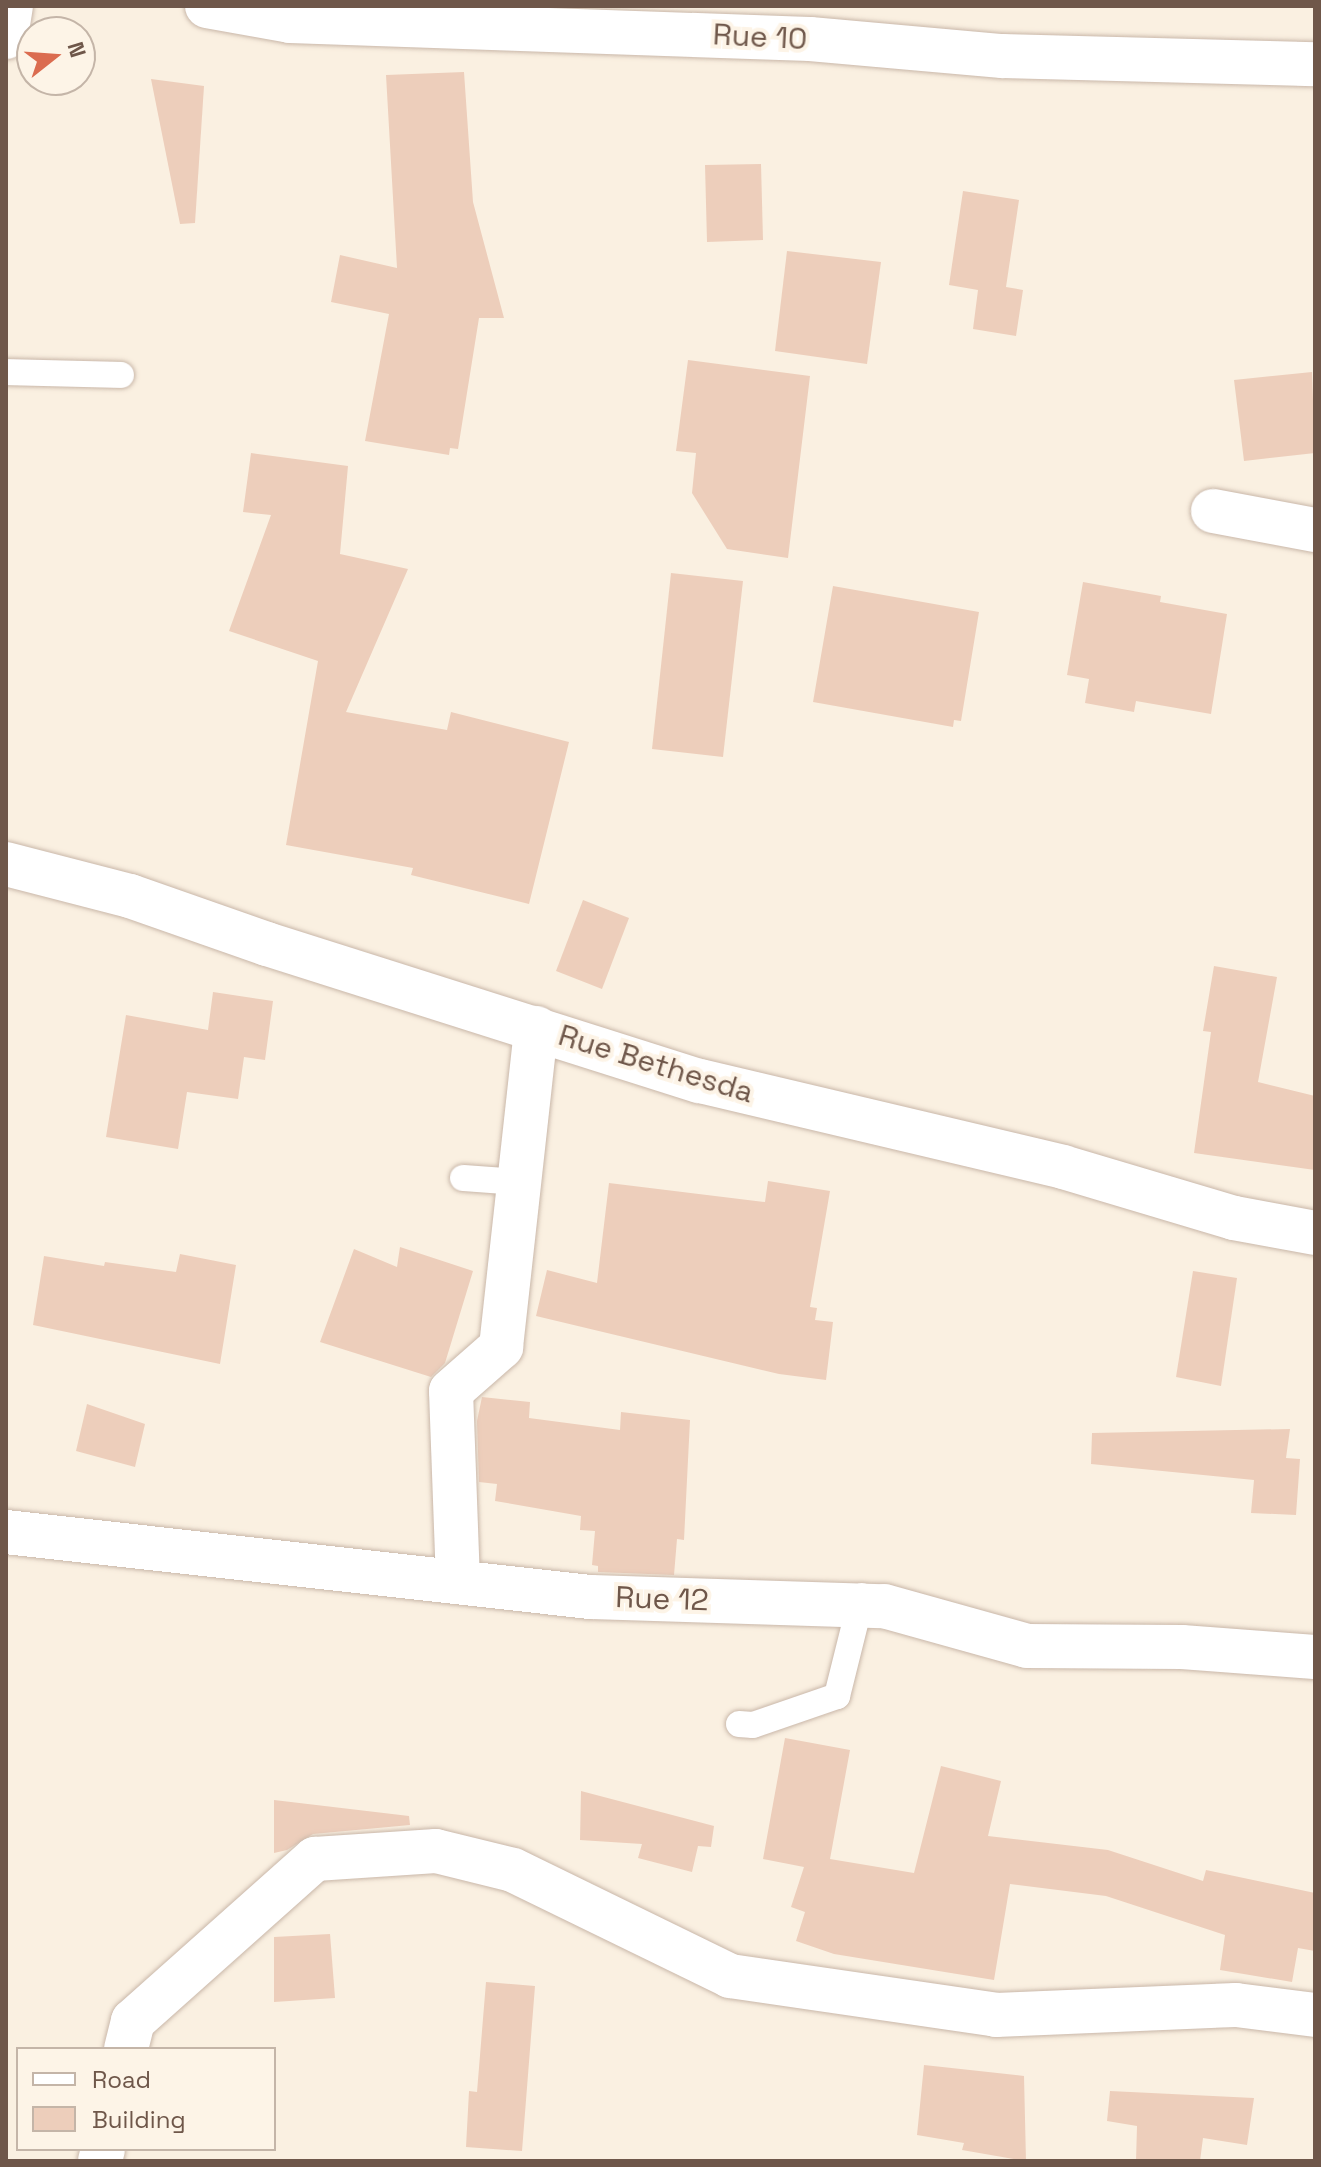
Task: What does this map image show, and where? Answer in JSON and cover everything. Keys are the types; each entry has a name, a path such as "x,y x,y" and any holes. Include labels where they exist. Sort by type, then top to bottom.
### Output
{"street":[{"path":"6,37 11,6"},
{"name":"Rue 10","path":"207,6 290,21 795,39 1002,56 1315,64"},
{"path":"1213,511 1315,530"},
{"name":"Rue Bethesda","path":"6,864 130,896 267,944 700,1081 1063,1167 1234,1218 1315,1233"},
{"path":"458,1582 451,1391 501,1347 536,1028"},
{"name":"Rue 12","path":"6,1532 590,1597 861,1600 1027,1646 1182,1647 1315,1657"},
{"path":"130,2035 315,1859 436,1851 513,1870 730,1976 996,2015 1236,2005 1315,2015"}],"lane":[{"path":"6,372 121,375"},
{"path":"463,1178 519,1182"},
{"path":"739,1724 753,1725 837,1696 861,1600"}],"building":[{"path":"464,72 473,202 504,318 479,318 458,449 450,448 449,455 365,441 389,314 331,302 340,255 397,268 386,75"},
{"path":"151,79 204,86 195,223 180,224"},
{"path":"761,164 763,240 707,242 705,165"},
{"path":"963,191 1019,200 1006,287 1023,290 1016,336 973,329 978,290 949,285"},
{"path":"787,251 881,262 867,364 775,351"},
{"path":"688,360 810,376 788,558 727,549 692,493 696,453 676,451"},
{"path":"1312,372 1315,453 1244,461 1234,380"},
{"path":"251,453 348,466 340,554 408,569 346,712 447,730 451,712 569,742 529,904 411,875 413,868 286,845 318,661 229,631 271,515 243,512"},
{"path":"671,573 743,581 723,757 652,749"},
{"path":"1083,582 1161,596 1160,602 1227,614 1211,714 1136,701 1134,712 1085,703 1089,679 1067,675"},
{"path":"833,586 979,612 961,721 954,720 953,727 813,702"},
{"path":"583,900 629,918 602,989 556,971"},
{"path":"1214,966 1277,977 1258,1082 1315,1096 1315,1170 1194,1153 1211,1032 1203,1031"},
{"path":"213,992 273,1001 265,1060 244,1057 238,1099 187,1092 178,1149 106,1137 126,1015 208,1030"},
{"path":"768,1181 830,1191 810,1307 817,1308 815,1320 833,1322 826,1380 779,1374 536,1316 547,1270 597,1283 609,1183 765,1202"},
{"path":"400,1247 473,1271 445,1363 431,1377 320,1342 354,1249 397,1267"},
{"path":"180,1254 236,1265 220,1364 33,1325 44,1256 104,1266 105,1262 176,1272"},
{"path":"1193,1271 1237,1278 1221,1386 1176,1377"},
{"path":"482,1397 530,1402 529,1418 620,1430 621,1412 690,1420 684,1540 677,1539 674,1575 598,1572 598,1566 592,1565 595,1531 580,1530 581,1516 495,1501 497,1484 479,1482 477,1421"},
{"path":"87,1404 145,1424 135,1467 76,1451"},
{"path":"1290,1429 1286,1458 1300,1459 1296,1515 1251,1513 1254,1480 1091,1464 1092,1433"},
{"path":"785,1738 850,1750 830,1859 914,1873 941,1766 1001,1781 988,1836 1108,1850 1203,1881 1206,1870 1315,1893 1315,1951 1298,1948 1292,1982 1220,1970 1225,1935 1106,1896 1010,1884 994,1980 834,1954 796,1941 805,1912 791,1907 804,1867 763,1859"},
{"path":"581,1791 714,1826 711,1847 698,1846 692,1872 638,1858 642,1844 580,1840"},
{"path":"274,1800 409,1816 410,1825 313,1834 287,1850 274,1853"},
{"path":"330,1934 335,1998 274,2002 274,1937"},
{"path":"486,1982 535,1986 522,2151 466,2147 469,2091 477,2092"},
{"path":"924,2065 1024,2076 1026,2161 962,2150 964,2143 917,2135"},
{"path":"1110,2091 1254,2098 1247,2145 1203,2138 1200,2161 1136,2161 1137,2126 1107,2121"}]}
